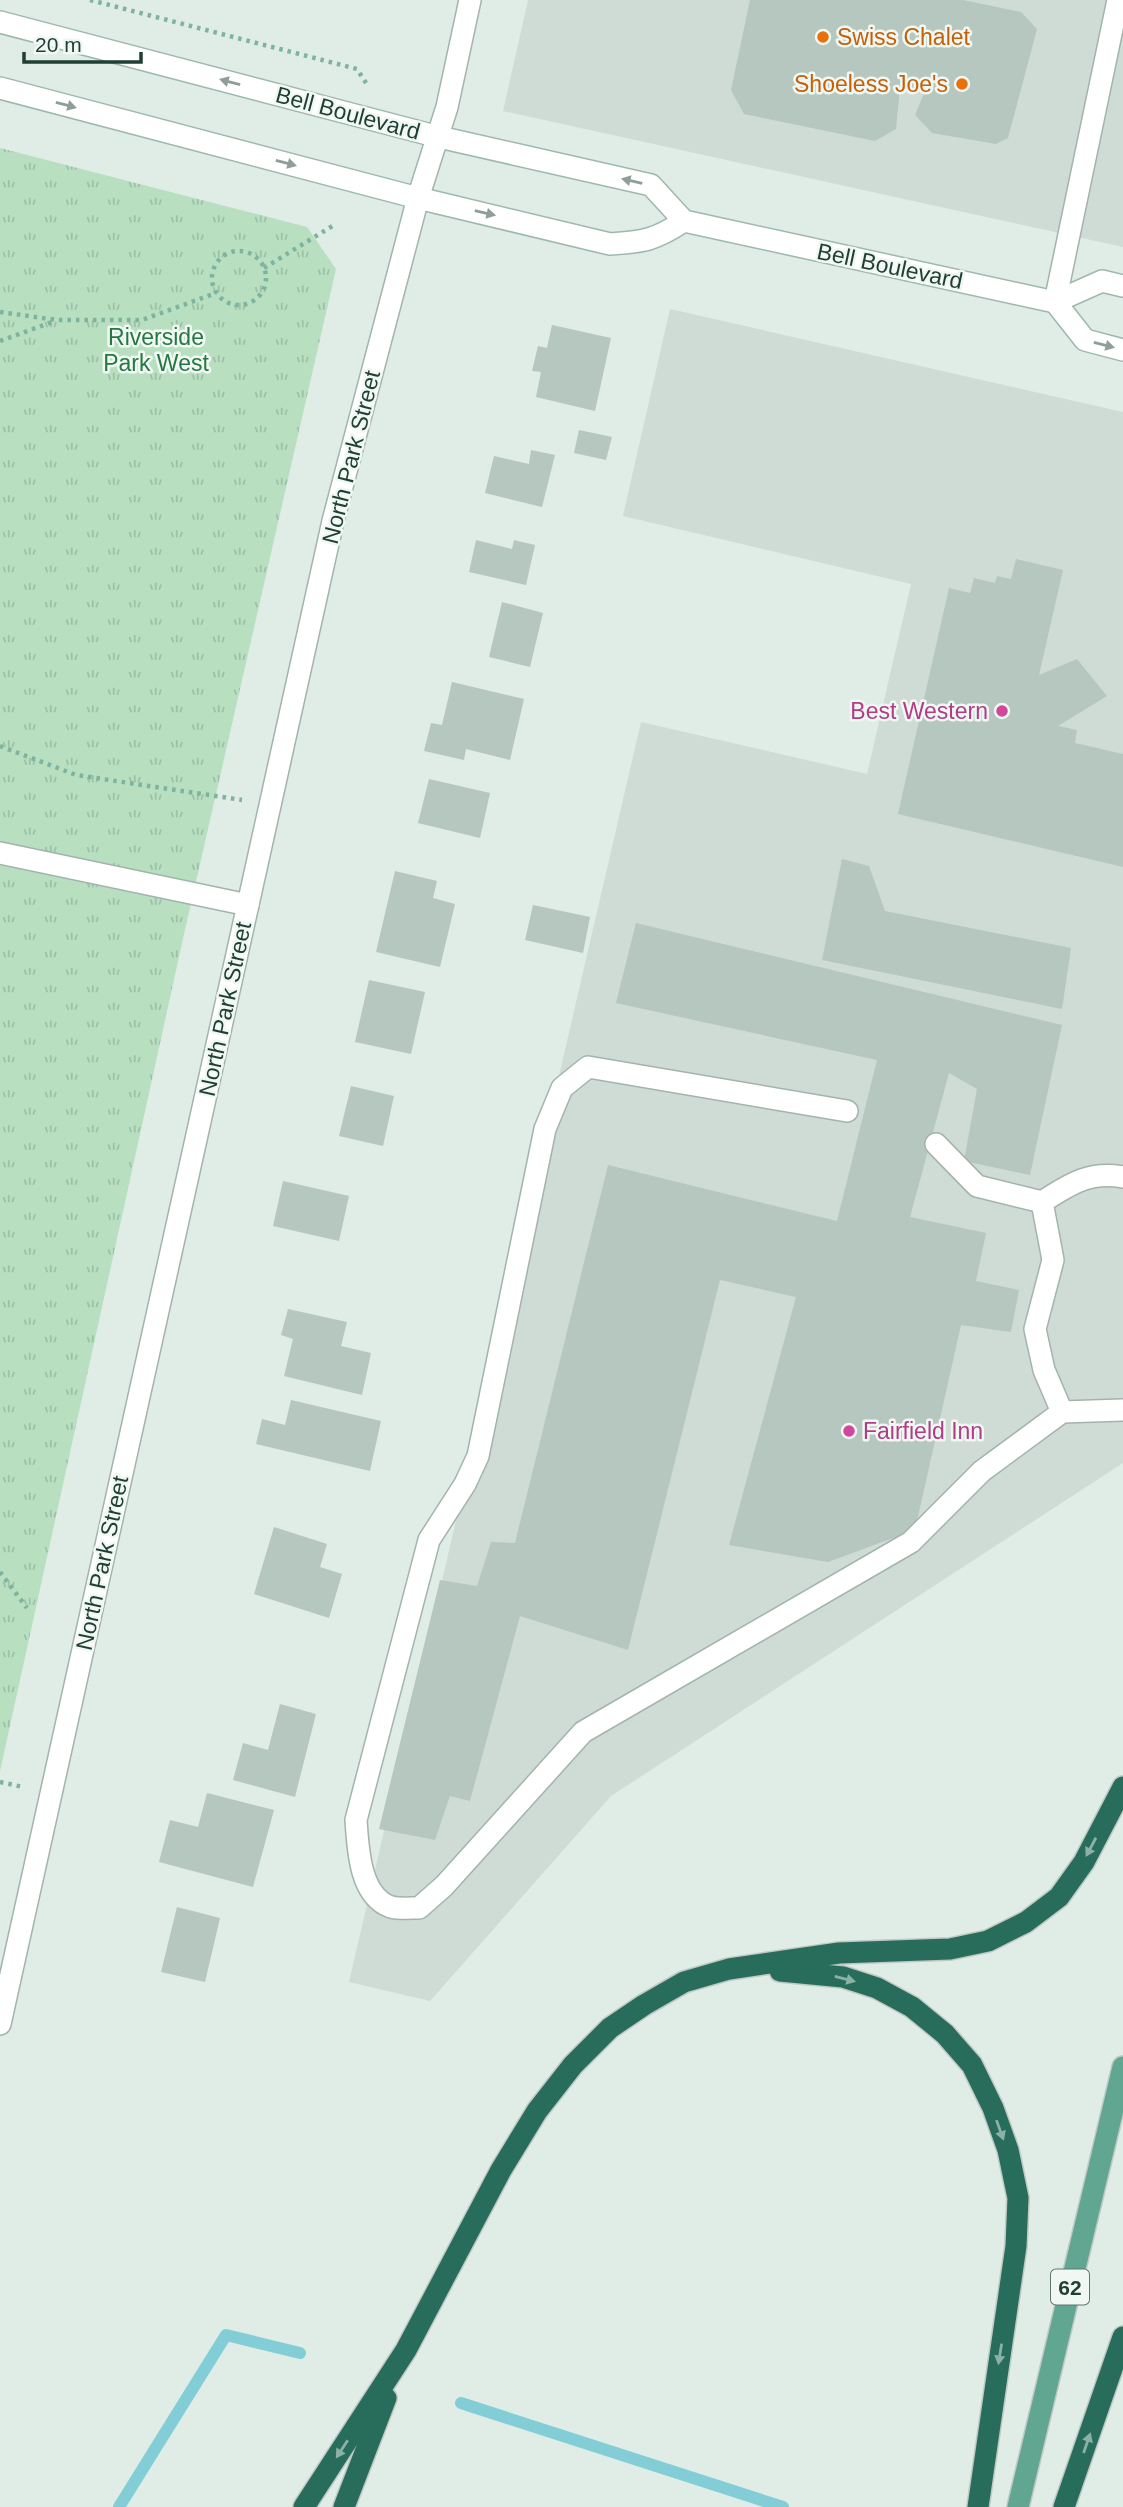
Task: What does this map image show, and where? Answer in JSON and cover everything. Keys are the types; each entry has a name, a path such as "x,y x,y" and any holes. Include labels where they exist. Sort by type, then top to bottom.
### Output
{"highway":[{"path":"304,2507 406,2350 501,2170 537,2112 573,2065 610,2028 684,1982 729,1969 839,1953 950,1949 988,1941 1026,1922 1059,1897 1084,1861 1123,1787"},
{"path":"729,1969 843,1977 877,1989 912,2007 945,2035 972,2065 993,2108 1008,2150 1018,2198 1016,2246 978,2507"},
{"path":"1064,2507 1123,2337"},
{"path":"344,2507 406,2350"}],"main road":[{"name":"62","path":"1018,2507 1123,2067"}],"street":[{"name":"North Park Street","path":"0,2024 333,521 418,198 439,137 470,0"},
{"path":"1055,302 1118,0"},
{"name":"Bell Boulevard","path":"0,22 439,137 651,185 684,221 1055,302"},
{"path":"0,88 418,198 610,244 637,243 658,237 684,221"},
{"path":"1055,302 1102,281 1123,286"},
{"path":"1055,302 1085,340 1123,350"},
{"path":"0,853 248,905"},
{"path":"847,1111 588,1067 562,1088 545,1129 478,1456 465,1484 429,1540 356,1820 359,1861 373,1894 391,1907 419,1908 444,1885 583,1732 911,1542 982,1471 1062,1412 1123,1410"},
{"path":"936,1144 977,1186 1042,1202 1074,1182 1104,1174 1123,1177"},
{"path":"1042,1202 1053,1260 1034,1329 1044,1370 1062,1412"}],"path":[{"path":"90,0 357,69 369,87"},
{"path":"264,268 334,225"},
{"path":"230,253 250,254 264,268 264,288 251,303 232,304 223,301 212,284 215,265 230,253"},
{"path":"0,312 57,320 142,320 216,293"},
{"path":"0,341 57,320"},
{"path":"0,746 76,775 270,804"},
{"path":"0,1572 27,1608"}],"shaded area":[{"path":"528,0 1123,0 1123,247 503,111"},
{"path":"670,309 1123,412 1123,1463 611,1796 430,2001 349,1982 641,722 867,774 911,584 623,516"}],"green space":[{"name":"Riverside Park West","path":"0,148 307,227 336,269 184,934 0,1771"}],"building":[{"path":"750,0 963,0 1021,12 1037,29 1008,138 996,144 932,133 915,115 925,91 900,87 896,129 875,141 744,114 731,90"},
{"path":"552,325 611,338 595,411 536,397 541,372 532,371 538,346 547,348"},
{"path":"579,430 612,437 606,460 574,453"},
{"path":"531,450 555,455 542,507 485,493 494,456 529,464"},
{"path":"476,540 512,549 514,540 535,545 526,585 469,572"},
{"name":"Best Western","path":"1016,559 1063,570 1039,675 1077,659 1107,696 1058,726 1077,730 1075,743 1123,754 1123,867 898,814 949,588 970,593 974,578 995,583 997,576 1011,579"},
{"path":"502,602 543,613 530,667 489,657"},
{"path":"452,682 524,699 510,760 466,749 464,760 424,751 431,723 442,725"},
{"path":"429,779 490,793 480,838 418,823"},
{"path":"842,859 869,866 885,911 1071,948 1062,1009 822,960"},
{"path":"395,871 437,881 433,898 455,904 440,967 376,952"},
{"path":"533,905 590,917 583,953 525,940"},
{"name":"Fairfield Inn","path":"636,923 1062,1025 1030,1175 964,1161 977,1089 949,1073 910,1217 986,1233 976,1281 1019,1290 1011,1332 961,1325 915,1530 828,1562 729,1545 796,1297 720,1280 628,1650 520,1616 470,1801 450,1796 435,1840 379,1829 440,1580 477,1586 491,1542 515,1543 608,1165 837,1221 877,1060 616,1003"},
{"path":"369,980 425,992 411,1054 355,1042"},
{"path":"351,1086 394,1096 383,1146 339,1136"},
{"path":"283,1181 349,1196 339,1241 273,1226"},
{"path":"288,1309 347,1322 341,1346 371,1353 362,1395 284,1376 293,1339 281,1335"},
{"path":"291,1400 381,1421 370,1471 256,1444 262,1419 285,1425"},
{"path":"274,1527 327,1544 320,1567 342,1574 329,1618 254,1594"},
{"path":"280,1704 316,1714 295,1797 233,1780 243,1743 268,1750"},
{"path":"207,1793 274,1810 253,1887 159,1862 170,1820 198,1827"},
{"path":"177,1907 220,1918 205,1982 161,1972"}],"waterway":[{"path":"119,2507 226,2335 300,2353"},
{"path":"461,2403 783,2507"}],"place":[{"name":"Swiss Chalet","path":"823,37"},
{"name":"Shoeless Joe's","path":"962,84"},
{"name":"Best Western","path":"1002,711"},
{"name":"Fairfield Inn","path":"849,1431"}]}
